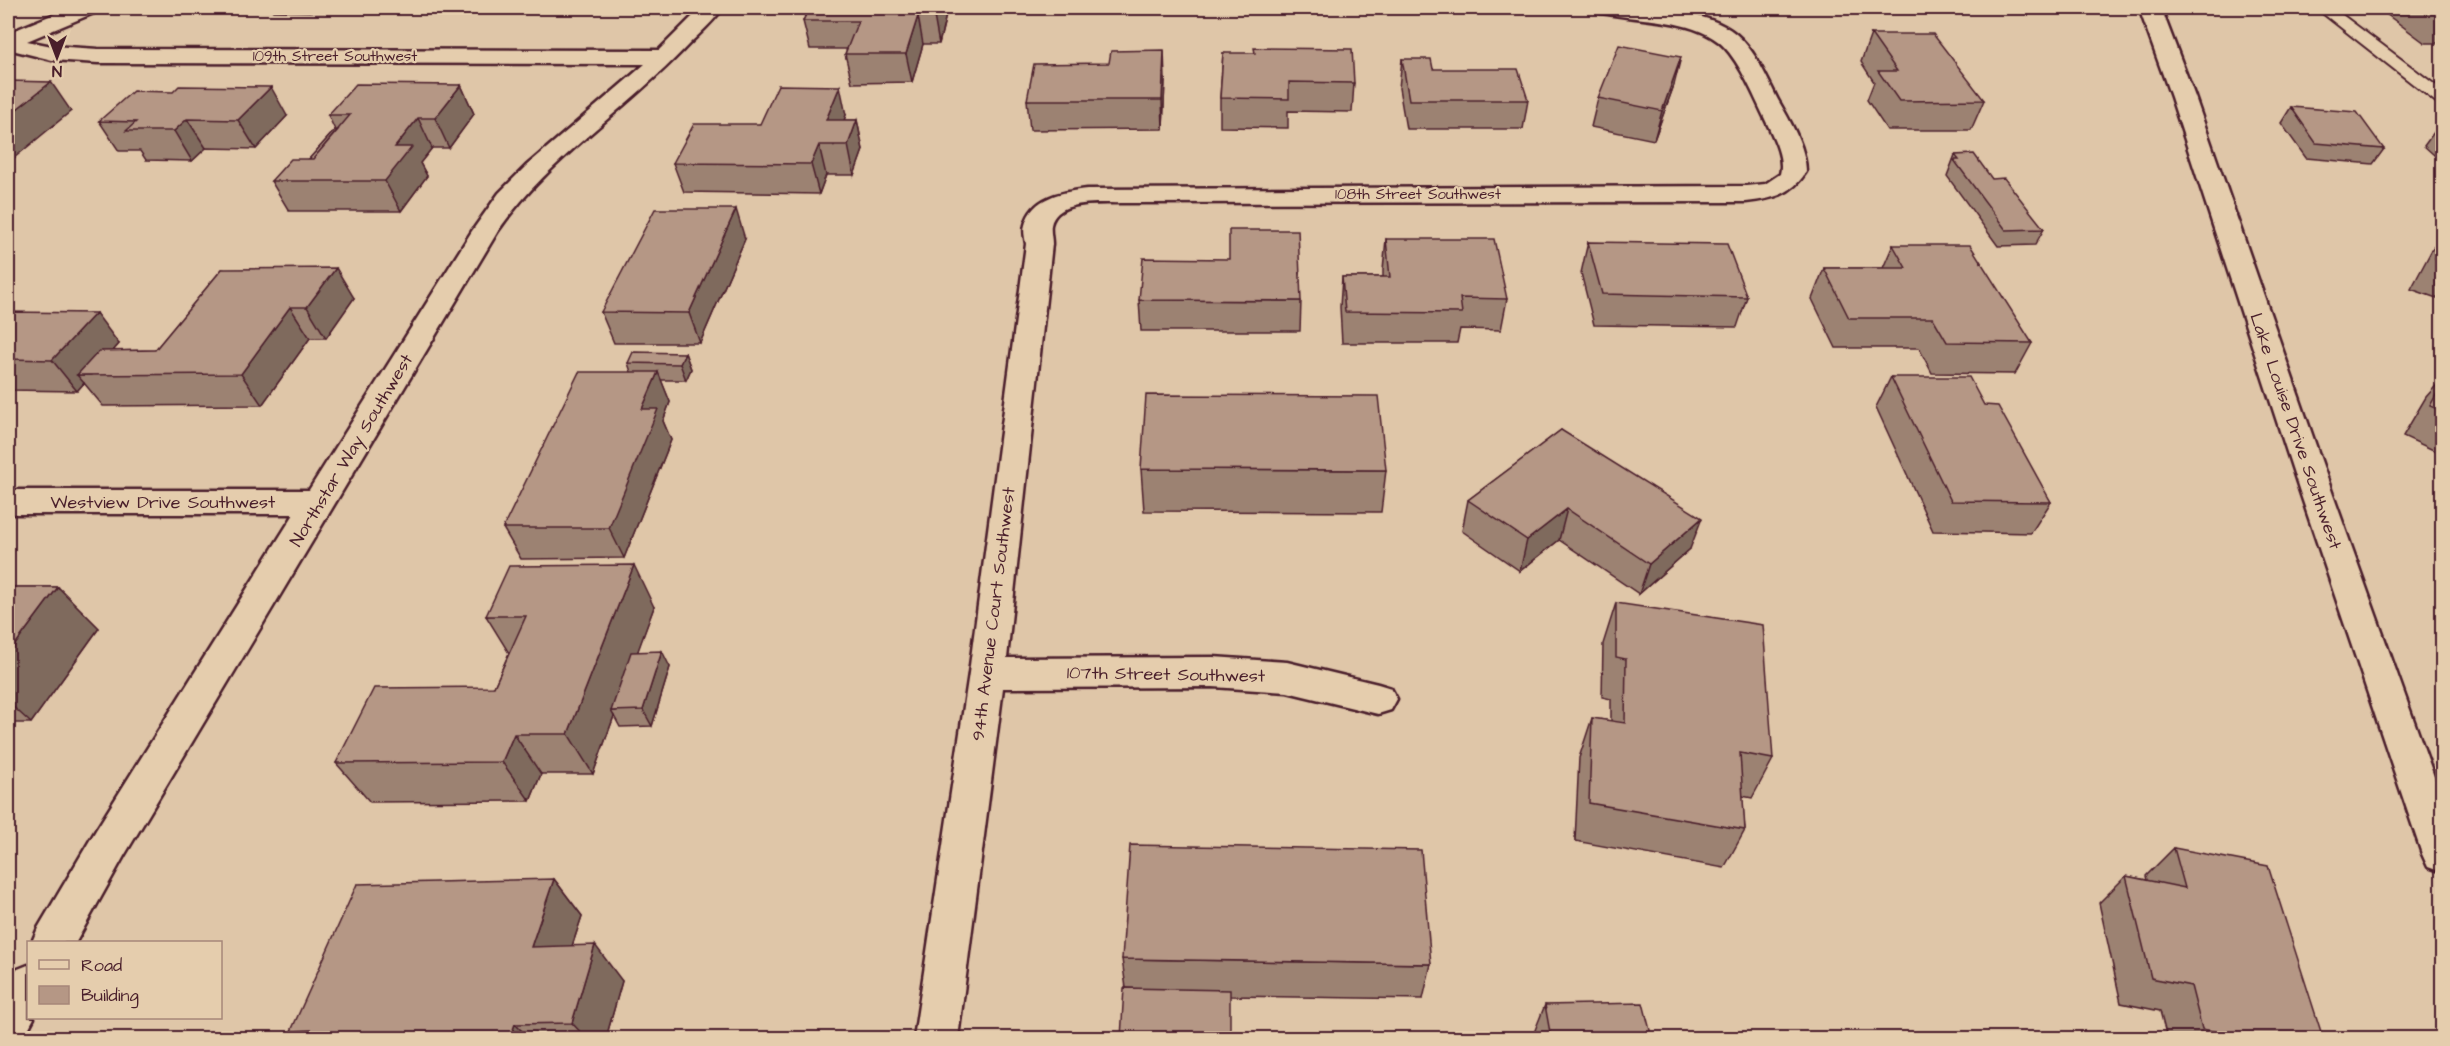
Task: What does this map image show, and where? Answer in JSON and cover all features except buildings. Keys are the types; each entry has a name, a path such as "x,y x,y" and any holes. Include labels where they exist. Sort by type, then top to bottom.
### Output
{"street":[{"path":"8,41 86,8"},
{"name":"Northstar Way Southwest","path":"54,941 110,843 485,231 508,198 534,171 660,63 712,8"},
{"name":"108th Street Southwest","path":"1062,200 1123,195 1746,194 1774,191 1794,173 1796,163 1791,147 1743,57 1729,39 1713,30 1682,21 1608,8"},
{"name":"Lake Louise Drive Southwest","path":"2150,8 2187,109 2312,481 2442,854"},
{"name":"109th Street Southwest","path":"8,41 29,50 49,54 98,56 664,57"},
{"name":"94th Avenue Court Southwest","path":"936,1038 987,673 1039,244 1038,226 1045,212 1062,200"},
{"name":"Westview Drive Southwest","path":"8,502 319,502"},
{"name":"107th Street Southwest","path":"987,673 1213,672 1287,677 1378,699"},
{"path":"8,1022 27,988"}],"lane":[{"path":"2324,8 2442,98"}]}
